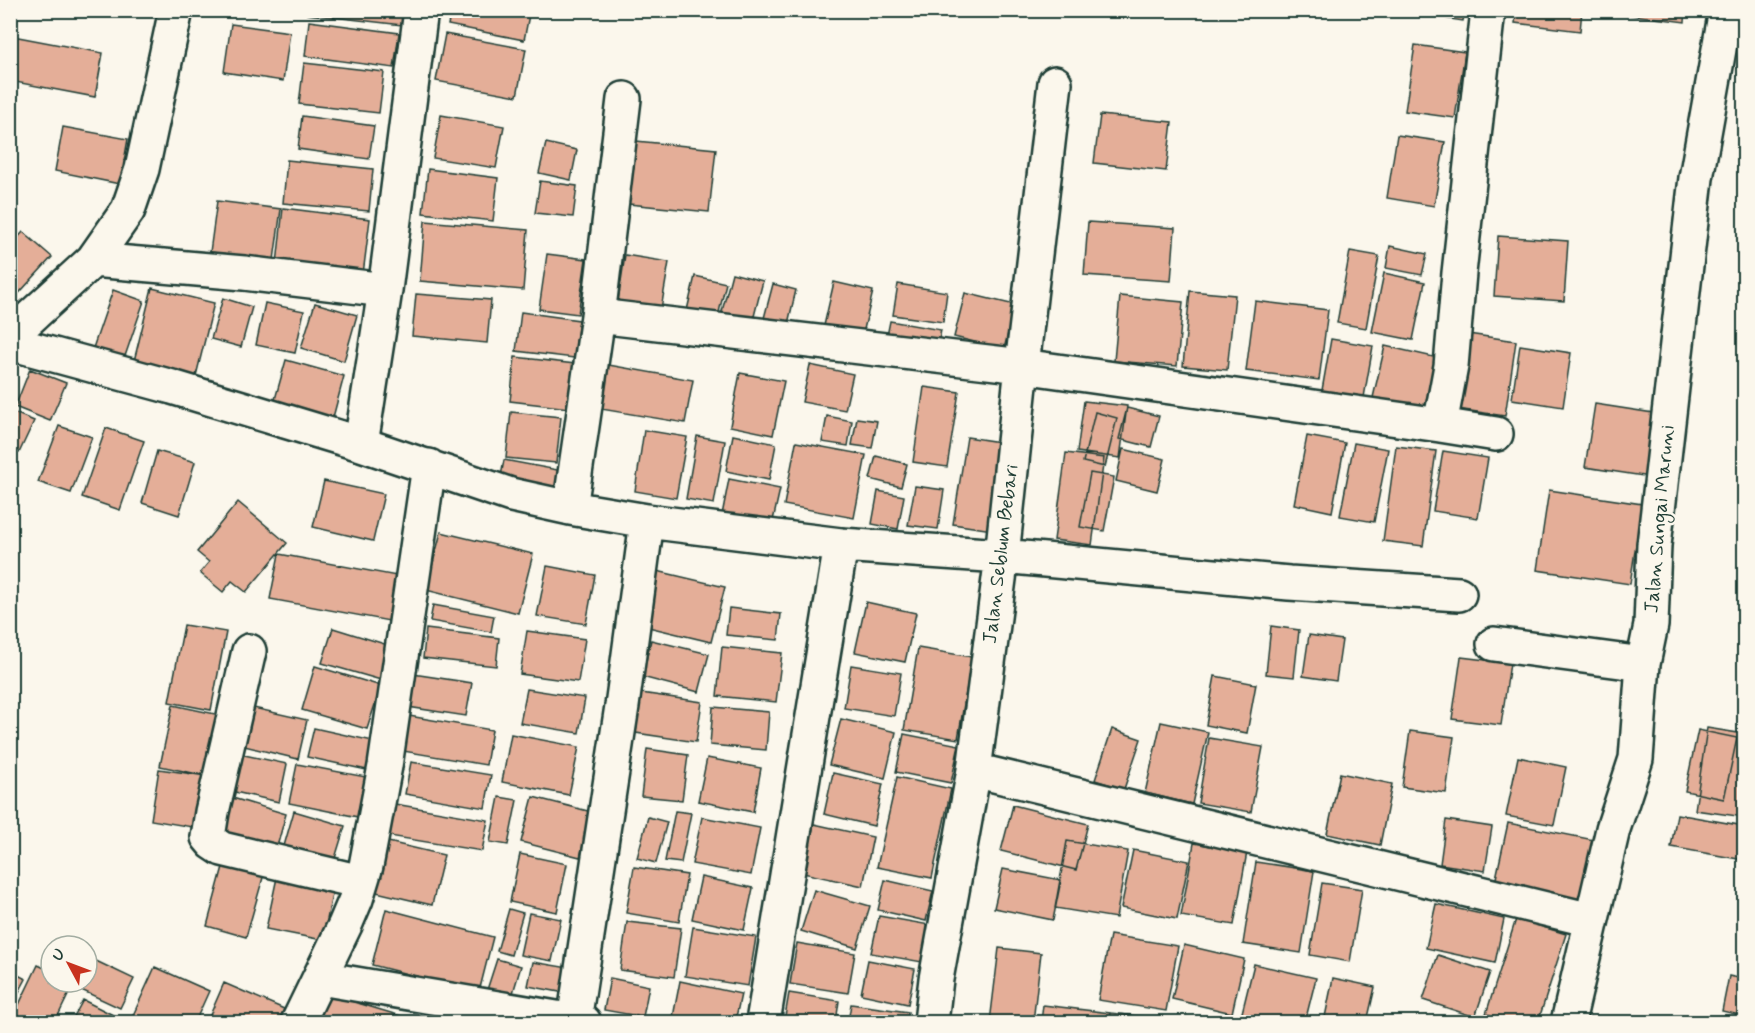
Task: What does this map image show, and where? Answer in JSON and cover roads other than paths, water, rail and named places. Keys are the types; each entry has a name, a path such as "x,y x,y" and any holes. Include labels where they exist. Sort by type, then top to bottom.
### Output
{"street":[{"path":"10,336 93,260 128,210 142,169 176,10"},
{"path":"361,444 385,290 421,10"},
{"path":"1440,426 1452,366 1459,273 1488,10"},
{"name":"Jalan Sungai Maruni","path":"1568,1023 1613,829 1636,759 1643,664 1651,624 1655,534 1696,177 1726,10"},
{"name":"Jalan Seblum Bebari","path":"931,1023 936,979 974,770 1002,556 1055,82"},
{"path":"570,507 598,316 624,99"},
{"path":"93,260 244,273 385,290"},
{"path":"598,316 1022,366 1496,434"},
{"path":"10,343 172,387 361,444 511,495 646,521 841,545 1002,556 1289,583 1459,594"},
{"path":"298,1023 345,925 366,866 385,766 429,466"},
{"path":"320,978 579,1022 646,521"},
{"path":"763,1023 841,545"},
{"path":"1494,644 1643,664"},
{"path":"249,651 208,837 222,849 361,882"},
{"path":"974,770 1592,920"}]}
